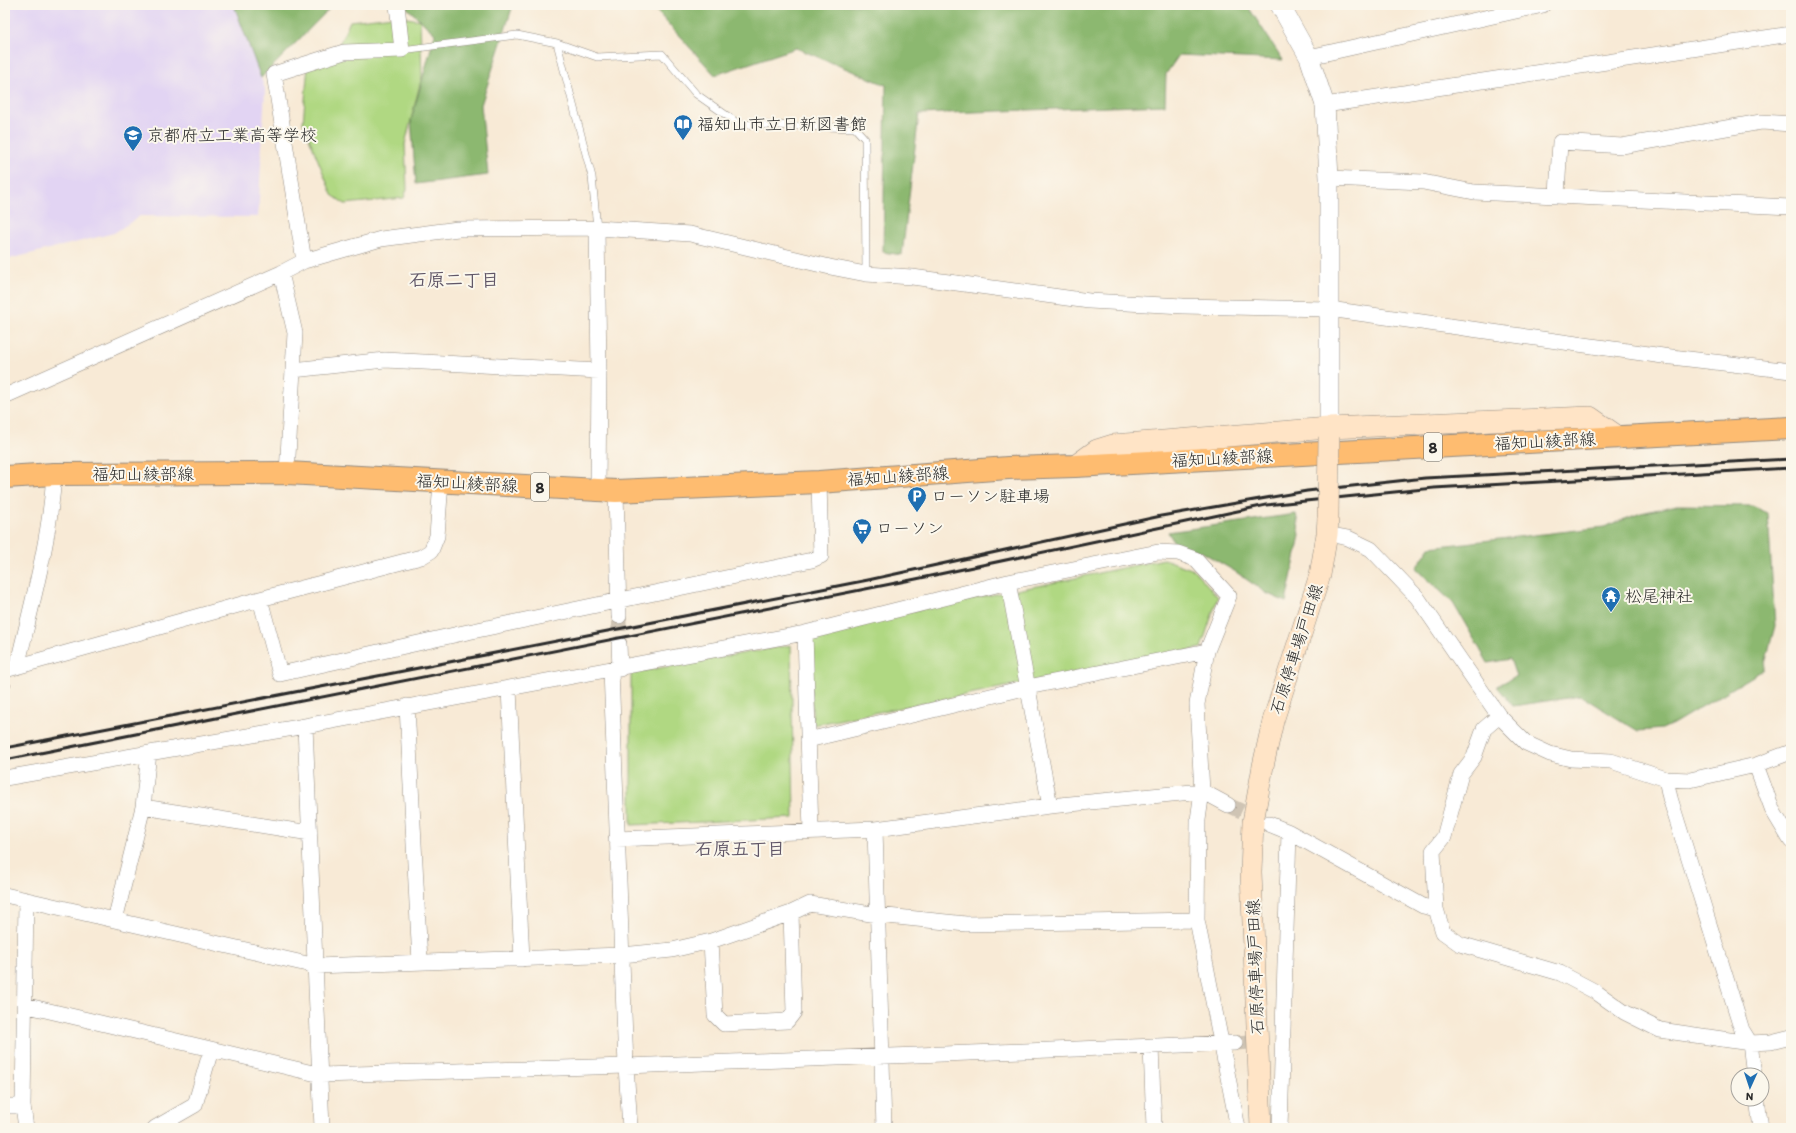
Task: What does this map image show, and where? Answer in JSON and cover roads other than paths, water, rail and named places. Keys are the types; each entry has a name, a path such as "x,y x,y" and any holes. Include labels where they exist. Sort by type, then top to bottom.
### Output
{"main road":[{"path":"1075,466 1097,450 1113,445 1590,417 1620,438"},
{"name":"福知山綾部線","path":"5,477 54,474 287,473 607,490 819,482 1008,468 1075,466 1791,428"},
{"name":"石原停車場戸田線","path":"1261,1128 1251,872 1253,822 1273,721 1320,575 1328,526 1329,433"}],"street":[{"path":"304,261 274,74 344,52 402,50 398,5"},
{"path":"1280,5 1309,56 1325,105 1329,178 1329,433"},
{"path":"1309,56 1543,5"},
{"path":"1325,105 1791,34"},
{"path":"1557,195 1560,142 1622,146 1761,122 1791,124"},
{"path":"1329,178 1423,182 1474,192 1791,207"},
{"path":"597,228 599,371 607,490 619,616"},
{"path":"5,396 281,273 304,261 381,239 458,229 597,228 690,234 866,274 912,278 1089,301 1183,306 1329,309 1655,355 1791,372"},
{"path":"281,273 295,333 287,473"},
{"path":"293,370 385,360 599,371"},
{"path":"11,668 42,562 52,504 54,474"},
{"path":"11,668 260,599 421,557 432,551 437,536 441,482"},
{"path":"260,599 280,674 812,560 821,556 819,482"},
{"path":"1328,526 1371,550 1417,597 1499,716 1526,743 1550,754 1571,759 1611,761 1666,779 1690,780 1756,765 1791,752"},
{"path":"5,778 149,754 408,706 509,689 804,633 1008,582 1158,552 1178,553 1196,559 1229,596 1207,651 1197,704 1202,791 1198,820 1197,920 1229,1042 1238,1128"},
{"path":"1008,582 1050,806"},
{"path":"804,633 811,832"},
{"path":"620,644 615,669 616,839 630,1128"},
{"path":"808,740 1028,687 1207,651"},
{"path":"509,689 522,959"},
{"path":"408,706 420,962"},
{"path":"1499,716 1484,729 1474,757 1461,774 1444,837 1433,851 1436,909 1443,932 1460,944 1560,973 1596,992 1624,1012 1660,1030 1750,1043 1772,1042 1791,1037"},
{"path":"305,726 321,1075 322,1128"},
{"path":"115,920 142,807 149,754"},
{"path":"1756,765 1773,811 1791,841"},
{"path":"1666,779 1670,798 1742,1030 1750,1043 1753,1067"},
{"path":"616,839 874,829 1050,806 1202,791 1228,805"},
{"path":"142,807 310,832"},
{"path":"1269,824 1289,832 1423,906 1436,909"},
{"path":"874,829 884,1128"},
{"path":"1280,1128 1289,832"},
{"path":"5,895 316,966 522,959 672,950 712,941 791,913 810,904 877,914 966,924 1197,920"},
{"path":"26,900 23,1106 26,1128"},
{"path":"712,941 715,1015 724,1024 787,1021 794,1012 791,913"},
{"path":"24,1005 321,1075 626,1066 1229,1042"},
{"path":"1266,1041 1282,1041"},
{"path":"1151,1046 1154,1128"},
{"path":"154,1128 195,1105 211,1050"},
{"path":"5,1106 23,1106"},
{"path":"1758,1107 1761,1128"}],"lane":[{"path":"402,50 517,35 557,43 597,57 662,54 696,94 739,124 855,128 865,139 866,274"},
{"path":"557,43 592,178 597,228"}],"tunnel":[{"path":"619,616 619,644"},
{"path":"1228,805 1263,821"},
{"path":"1235,1043 1266,1041"}],"railway":[{"path":"5,748 868,580 1161,516 1307,491 1425,478 1791,459"},
{"path":"5,760 916,579 1266,505 1434,488 1791,468"}],"place":[{"name":"福知山市立日新図書館","path":"683,141"},
{"name":"京都府立工業高等学校","path":"133,152"},
{"name":"ローソン駐車場","path":"917,513"},
{"name":"ローソン","path":"862,545"},
{"name":"松尾神社","path":"1611,613"}],"district":[{"name":"石原二丁目","path":"454,280"},
{"name":"石原五丁目","path":"740,849"}]}
